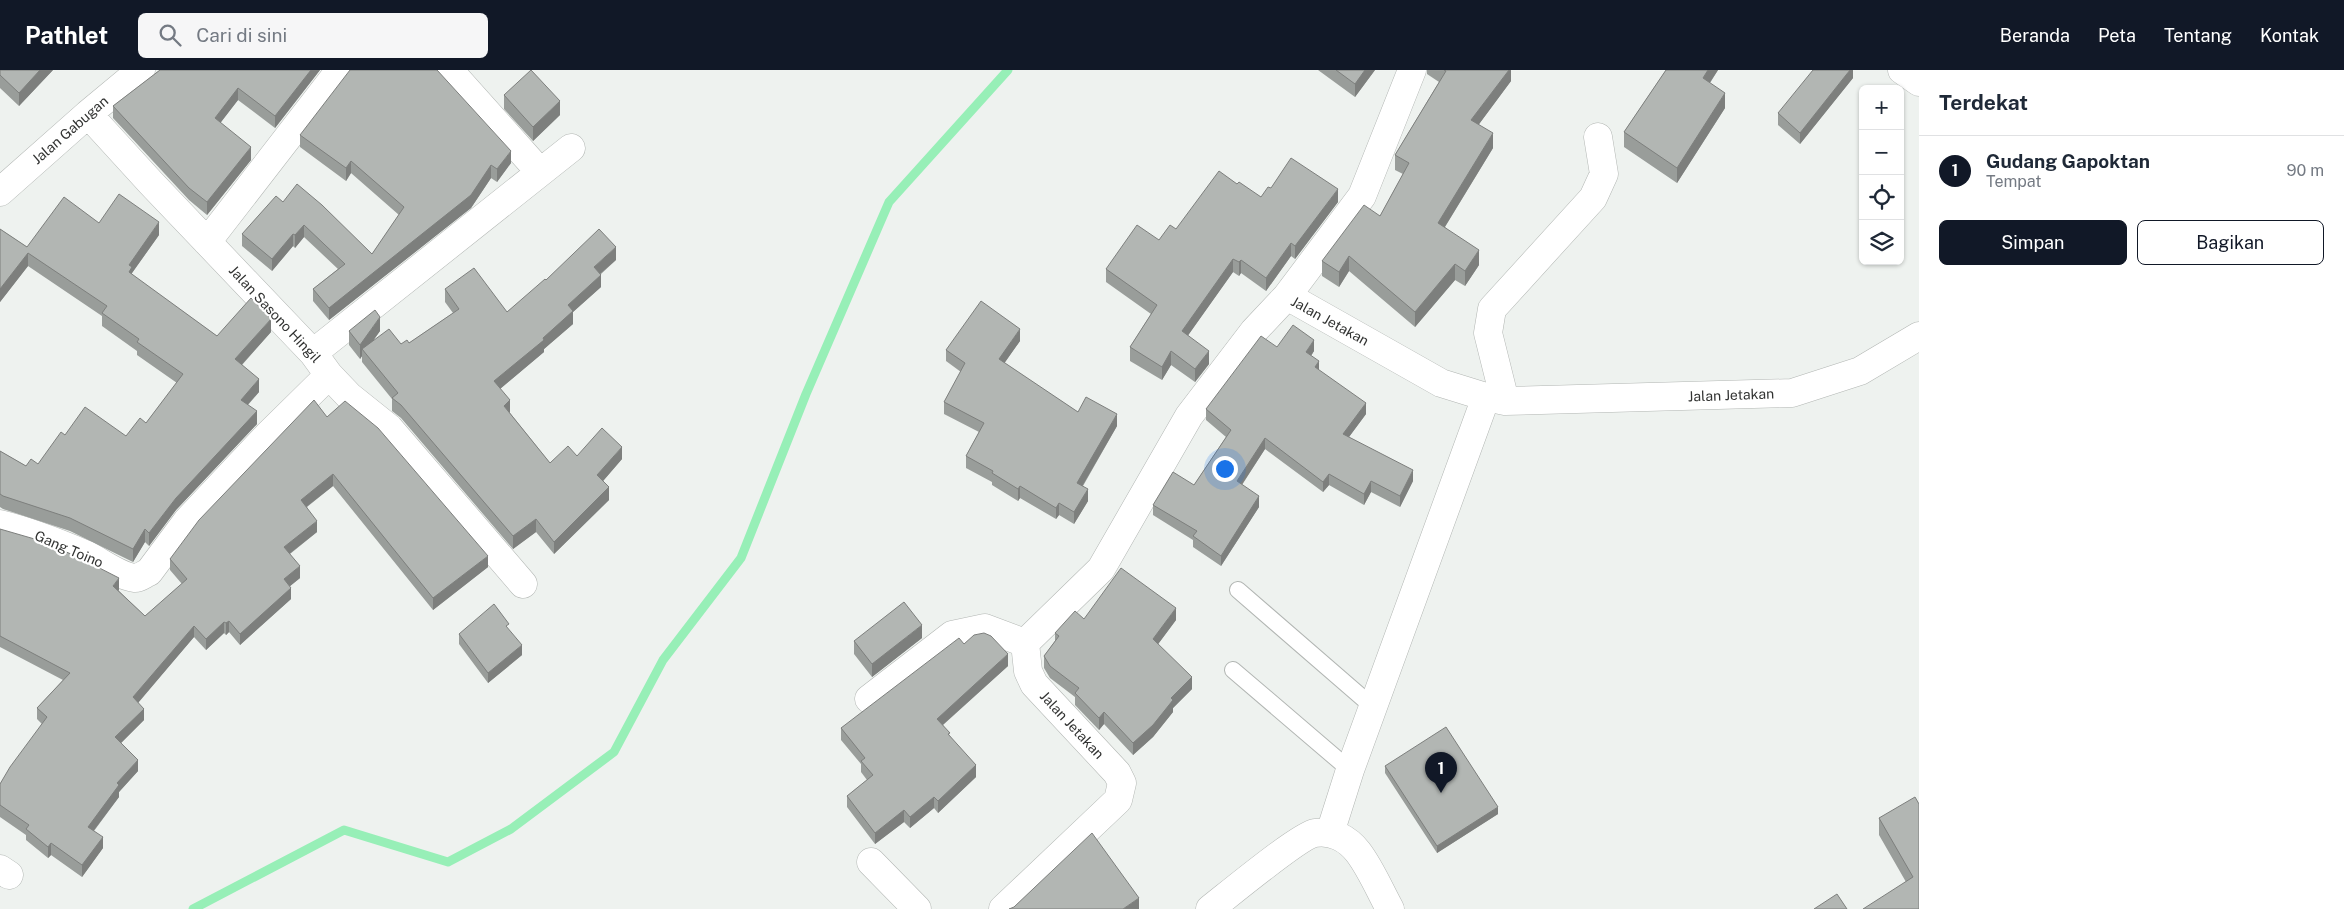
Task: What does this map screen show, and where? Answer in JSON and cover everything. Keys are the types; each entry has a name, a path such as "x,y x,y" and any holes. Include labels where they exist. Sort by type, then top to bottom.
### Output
{"street":[{"name":"Jalan Gabugan","path":"0,192 88,114 142,70"},
{"path":"207,242 340,70"},
{"path":"449,70 540,172"},
{"path":"1287,296 1362,196 1412,70"},
{"path":"1902,70 1919,82"},
{"name":"Jalan Sasono Hingil","path":"88,114 313,353 329,374 187,521 149,572 136,578"},
{"path":"1330,833 1373,707 1495,399 1488,333 1492,308 1593,198 1604,174 1598,137"},
{"path":"313,353 570,148"},
{"name":"Jalan Jetakan","path":"1003,909 1118,800 1122,784 1117,773 1034,684 1028,671 1026,643 1100,569 1188,416 1254,331 1287,296 1441,382 1495,399 1792,393 1860,371 1919,336"},
{"path":"329,374 349,396 389,428 523,584"},
{"name":"Gang Toino","path":"0,524 35,534 136,578"},
{"path":"869,699 952,635 985,628 1026,643"},
{"path":"1210,909 1296,843 1313,833 1330,833 1346,840 1358,852 1390,909"},
{"path":"871,862 917,909"}],"lane":[{"path":"1238,590 1373,707"},
{"path":"1232,670 1350,770"}],"building":[{"path":"0,70 40,70 19,93 0,75"},
{"path":"160,70 311,70 275,116 238,88 215,118 251,147 207,202 189,188 113,106"},
{"path":"350,70 437,70 511,151 497,169 491,165 471,195 329,308 313,289 345,264 304,225 295,235 293,234 272,259 242,234 276,196 283,202 297,184 322,205 372,254 404,207 351,161 346,168 300,135"},
{"path":"531,70 560,101 533,127 504,95"},
{"path":"1336,70 1365,70 1355,84"},
{"path":"1444,70 1509,70 1471,120 1493,133 1438,223 1479,250 1465,271 1455,264 1415,312 1349,256 1339,272 1322,261 1364,205 1380,216 1409,163 1395,155 1446,71"},
{"path":"1666,70 1708,70 1703,78 1725,93 1677,168 1624,132"},
{"path":"1813,70 1850,70 1800,133 1778,113"},
{"path":"1291,158 1338,189 1295,246 1291,243 1266,278 1241,260 1239,262 1233,259 1182,331 1209,351 1195,369 1171,351 1162,367 1130,347 1157,305 1106,269 1137,225 1159,240 1170,225 1176,229 1219,171 1237,184 1239,182 1261,197 1268,187 1271,188"},
{"path":"119,194 159,222 129,265 132,267 129,272 217,336 251,298 271,319 235,359 259,379 241,400 257,411 176,498 149,533 145,529 133,549 70,518 0,494 0,451 26,466 31,459 38,464 61,432 65,435 85,407 126,436 140,418 146,423 183,374 137,342 139,339 102,313 107,306 28,253 0,289 0,229 27,247 64,197 99,223"},
{"path":"599,229 616,247 594,267 601,275 568,305 573,311 543,338 544,340 494,381 510,400 504,406 550,463 568,446 577,456 602,428 622,447 597,475 609,487 554,542 536,519 513,536 401,405 392,398 398,393 362,349 389,329 401,344 407,340 409,343 459,309 445,289 474,268 507,312 546,280"},
{"path":"981,301 1020,329 999,359 1078,412 1086,397 1117,414 1077,483 1088,489 1074,512 1059,503 1056,508 1020,486 1018,489 992,473 993,471 966,456 984,423 944,402 965,363 946,350"},
{"path":"375,310 380,317 360,345 349,331"},
{"path":"1293,325 1314,340 1306,352 1319,361 1315,367 1366,403 1343,434 1413,470 1400,496 1371,481 1364,494 1329,474 1323,482 1265,438 1237,481 1259,496 1221,556 1193,536 1197,531 1153,505 1173,472 1194,485 1231,430 1206,409 1261,336 1277,347"},
{"path":"314,400 327,417 345,401 378,428 488,556 433,598 333,474 301,500 317,521 284,547 300,566 284,579 291,588 240,634 229,621 224,622 206,639 194,626 133,697 144,709 115,737 138,760 117,783 119,785 88,827 103,837 82,865 51,843 48,847 26,829 29,825 0,805 0,784 10,767 47,717 37,708 70,673 0,636 0,529 38,540 78,557 119,578 113,586 145,616 187,579 170,559 199,520"},
{"path":"1121,568 1176,608 1153,639 1192,677 1171,698 1173,700 1153,725 1133,743 1104,712 1099,718 1075,693 1079,688 1050,666 1044,656 1059,636 1055,633 1075,611 1084,619"},
{"path":"904,602 922,625 872,664 854,641"},
{"path":"494,604 509,624 506,626 522,645 488,673 459,634"},
{"path":"984,633 991,636 1008,654 937,719 976,765 938,801 934,797 910,817 904,810 875,833 847,796 873,775 861,761 865,758 841,728 959,638 964,644 974,635"},
{"path":"1446,727 1498,807 1437,846 1385,766"},
{"path":"1915,797 1919,804 1919,909 1863,909 1913,877 1879,818"},
{"path":"1092,833 1139,898 1123,909 1009,909 1014,907"},
{"path":"1837,894 1847,909 1814,909"}],"waterway":[{"path":"193,909 344,830 448,862 511,829 614,752 663,660 741,558 806,394 889,202 1008,70"}],"place":[{"name":"Gudang Gapoktan","path":"1441,793"}]}
